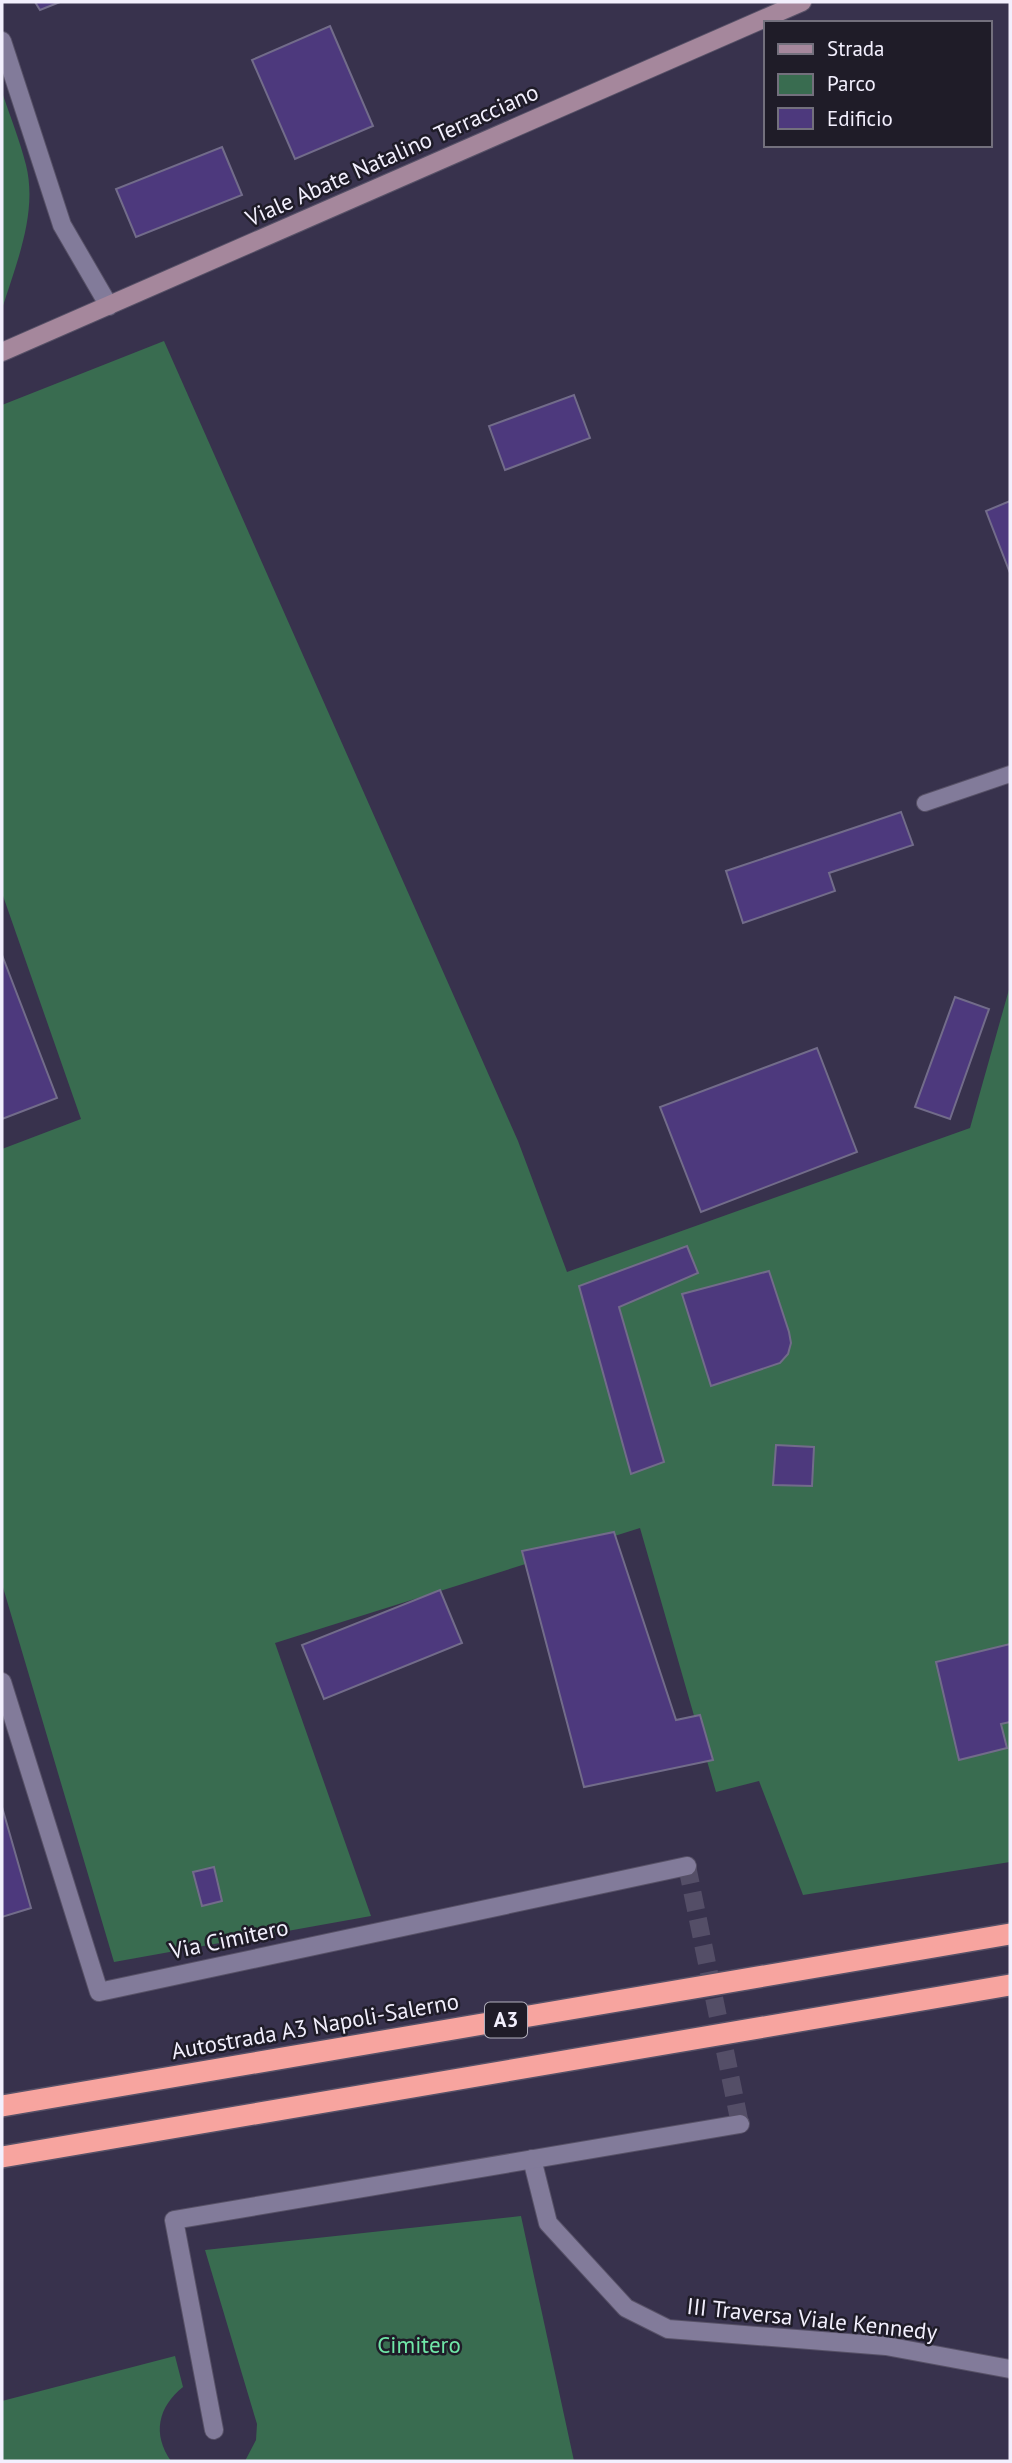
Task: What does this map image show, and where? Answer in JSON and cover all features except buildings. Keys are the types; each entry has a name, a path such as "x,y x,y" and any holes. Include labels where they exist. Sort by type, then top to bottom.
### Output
{"highway":[{"name":"Autostrada A3 Napoli-Salerno","path":"2,2106 1010,1934"},
{"name":"A3","path":"2,2157 1010,1985"}],"street":[{"name":"Viale Abate Natalino Terracciano","path":"2,352 802,2"},
{"path":"2,41 62,225 109,306"},
{"name":"Via Cimitero","path":"2,1682 99,1992 687,1866"},
{"path":"214,2430 174,2220 740,2124"},
{"name":"III Traversa Viale Kennedy","path":"532,2160 548,2223 626,2308 668,2329 886,2346 1010,2369"}],"lane":[{"path":"925,803 1010,774"}],"green space":[{"path":"2,92 26,165 29,201 24,238 2,309"},
{"path":"164,341 518,1141 567,1272 970,1128 1010,986 1010,1862 803,1895 759,1781 716,1792 640,1528 275,1643 371,1916 114,1962 2,1584 2,1149 81,1119 2,893 2,405"},
{"name":"Cimitero","path":"521,2216 574,2461 245,2461 256,2440 257,2424 205,2250"},
{"path":"175,2356 183,2387 168,2403 160,2421 161,2441 171,2461 2,2461 2,2401"}],"tunnel":[{"path":"687,1866 740,2124"}]}
